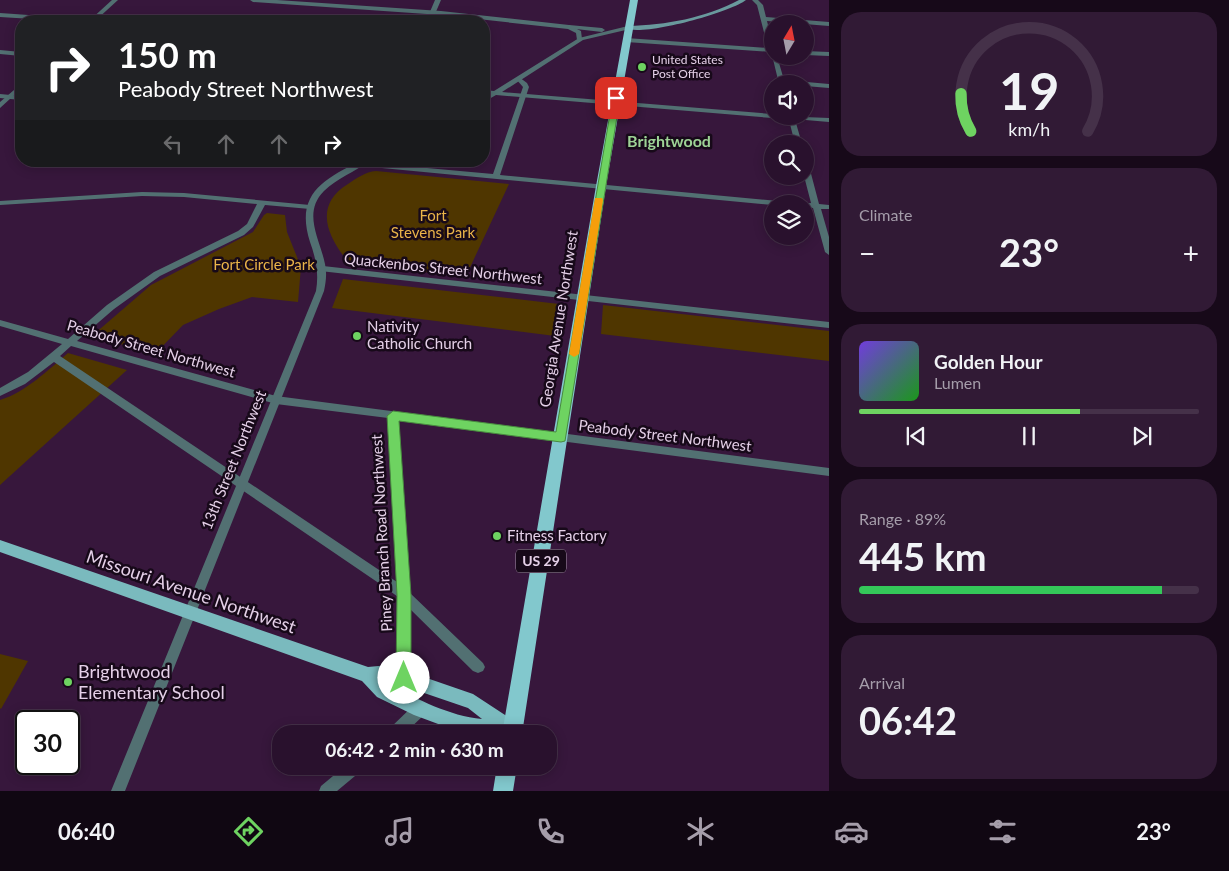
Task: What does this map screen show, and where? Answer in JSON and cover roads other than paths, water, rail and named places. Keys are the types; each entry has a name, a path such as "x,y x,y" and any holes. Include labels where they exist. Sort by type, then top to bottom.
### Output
{"highway":[{"name":"Georgia Avenue Northwest","path":"513,725 601,186 634,0"},
{"path":"502,791 505,775"}],"main road":[{"path":"628,28 642,22 694,12 729,0"},
{"path":"628,28 641,28 702,16 727,8 743,0"},
{"path":"694,12 702,16"},
{"name":"Missouri Avenue Northwest","path":"0,546 190,614 368,674 389,673 473,702 503,725"},
{"name":"Missouri Avenue Northwest","path":"368,674 383,691 420,709 464,725"}],"street":[{"path":"99,15 115,0"},
{"path":"253,0 459,15"},
{"path":"431,15 438,0"},
{"path":"755,0 760,5 764,19"},
{"path":"0,15 15,16"},
{"path":"490,18 613,31"},
{"path":"814,23 829,24"},
{"path":"568,27 579,32 579,40"},
{"path":"490,97 579,40 628,28"},
{"path":"626,40 764,49"},
{"path":"0,52 15,53"},
{"path":"814,53 829,54"},
{"path":"496,176 524,95 526,85 519,79"},
{"path":"814,85 829,86"},
{"path":"0,106 15,92"},
{"path":"490,92 764,115"},
{"path":"0,96 15,97"},
{"path":"814,119 829,120"},
{"path":"0,203 138,194 184,195 310,207 315,196 324,186 354,167"},
{"path":"410,167 764,202"},
{"path":"810,185 829,252"},
{"path":"0,392 31,376 70,342 152,277 241,233 250,225 262,203"},
{"path":"816,206 829,208"},
{"name":"13th Street Northwest","path":"118,791 320,291 322,269 319,254 308,227 307,217 310,207"},
{"name":"Quackenbos Street Northwest","path":"322,269 829,325"},
{"name":"Peabody Street Northwest","path":"0,323 276,400 829,472"},
{"path":"54,357 242,483 404,595 478,667"},
{"name":"Piney Branch Road Northwest","path":"393,416 404,595 404,678"},
{"path":"403,725 420,709"},
{"path":"326,791 345,775"}],"place":[{"name":"United States Post Office","path":"642,67"},
{"name":"Nativity Catholic Church","path":"357,336"},
{"name":"Fitness Factory","path":"497,536"},
{"name":"Brightwood Elementary School","path":"68,682"}],"district":[{"name":"Brightwood","path":"669,141"}],"park label":[{"name":"Fort Stevens Park","path":"433,224"},
{"name":"Fort Circle Park","path":"264,265"}]}
